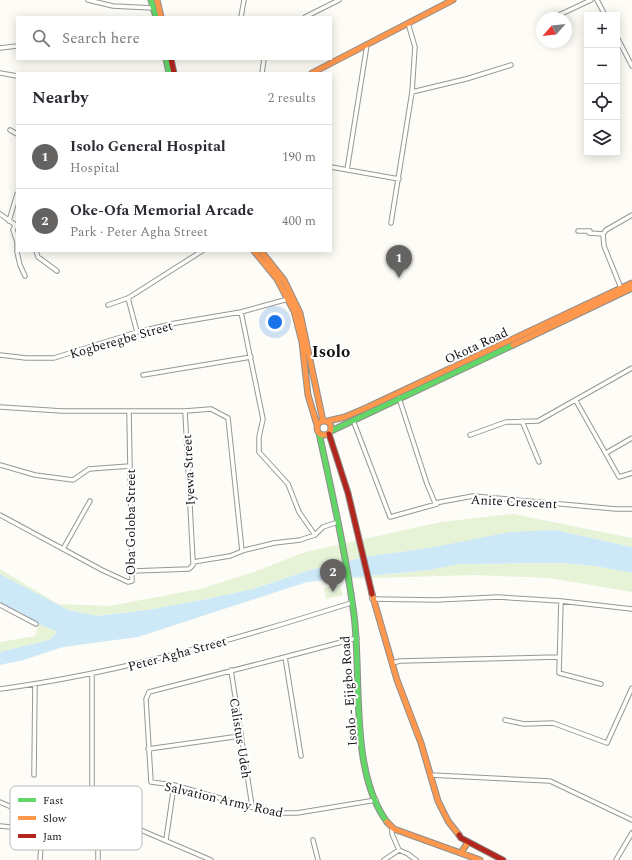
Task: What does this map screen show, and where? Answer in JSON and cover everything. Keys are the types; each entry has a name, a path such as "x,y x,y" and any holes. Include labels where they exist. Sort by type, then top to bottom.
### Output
{"main road":[{"path":"151,0 156,16"},
{"path":"157,0 160,16"},
{"path":"314,72 453,0"},
{"path":"166,60 169,72"},
{"path":"171,60 174,72"},
{"path":"255,252 272,270 288,299 301,334 308,396 317,425 338,522"},
{"path":"263,252 284,282 299,312 309,353 314,395 325,421 330,424 330,432 348,493 372,593 372,599 392,663 431,775 438,801 454,831 468,842 503,860"},
{"name":"Okota Road","path":"325,421 345,417 632,283"},
{"path":"319,434 325,435 398,398 632,288"},
{"path":"317,425 325,421"},
{"name":"Isolo - Ejigbo Road","path":"338,522 357,638 360,735 364,762 376,800 385,822 392,828"},
{"path":"392,828 480,860"},
{"path":"461,853 468,842"}],"street":[{"path":"88,0 113,6 153,8"},
{"path":"241,16 244,0"},
{"path":"307,16 339,0"},
{"path":"565,12 591,0"},
{"path":"598,0 604,12"},
{"path":"391,223 412,92 415,47 408,23"},
{"path":"620,43 632,66"},
{"path":"347,170 367,45"},
{"path":"0,48 16,46"},
{"path":"262,72 264,60"},
{"path":"412,92 466,79 511,65"},
{"path":"0,73 16,76"},
{"path":"10,130 16,133"},
{"path":"332,167 399,179"},
{"path":"9,221 16,197"},
{"path":"0,214 16,226 13,230 16,239"},
{"path":"621,288 604,246 603,234 606,230 632,215"},
{"path":"578,231 590,231 589,233 603,234"},
{"path":"16,252 25,276"},
{"path":"36,252 38,257 57,271"},
{"path":"108,305 128,298 200,252"},
{"path":"128,298 137,332"},
{"name":"Kogberegbe Street","path":"0,354 26,358 54,358 137,332 176,323 240,312 288,299"},
{"path":"240,312 251,357 256,392 263,419 259,437 259,452 288,484 299,512 315,535"},
{"path":"143,375 251,357"},
{"path":"470,435 506,422 538,421 576,401 632,368"},
{"path":"398,398 427,484 434,502 437,504"},
{"path":"576,401 618,477 632,474"},
{"path":"0,407 49,411 129,412 211,409 228,418 242,551"},
{"name":"Iyewa Street","path":"185,411 193,562"},
{"name":"Oba Goloba Street","path":"0,515 102,570 128,582 132,580 129,412"},
{"name":"Anite Crescent","path":"353,420 390,518 437,504 473,496 616,509 632,509"},
{"path":"522,422 539,462"},
{"path":"606,453 632,438"},
{"path":"0,465 35,475 73,480 88,469 130,466"},
{"path":"63,549 90,501"},
{"path":"133,571 189,568 193,565 193,562 230,556 242,551 274,543 300,540 315,535 323,527 338,522"},
{"path":"372,599 436,600 498,597 561,601 632,609"},
{"path":"561,601 559,673 601,684"},
{"name":"Peter Agha Street","path":"0,689 92,674 137,664 285,624 351,603"},
{"path":"0,605 36,624"},
{"path":"231,670 357,638"},
{"path":"285,657 301,756"},
{"path":"392,663 400,660 559,657"},
{"name":"Salvation Army Road","path":"231,670 149,692 146,699 151,782 174,785 281,813 297,813 376,800"},
{"name":"Calistus Udeh","path":"231,670 252,806"},
{"path":"92,674 92,786"},
{"path":"34,775 35,684"},
{"path":"505,720 524,724 553,723 607,743 632,688"},
{"path":"148,749 240,736"},
{"path":"431,775 550,781 632,820"},
{"path":"166,840 174,785"},
{"path":"0,802 10,806"},
{"path":"0,826 10,827"},
{"path":"392,828 392,834 399,850 416,860"},
{"path":"142,830 211,860"},
{"path":"616,860 632,833"},
{"path":"313,840 318,860"},
{"path":"40,860 41,850"},
{"path":"97,850 98,860"},
{"path":"384,860 399,850"}],"green space":[{"path":"513,514 632,538 632,547 555,530 364,557 307,571 253,589 147,610 97,616 68,610 0,575 0,569 58,604 109,606 200,589 254,572 305,552 441,522"},
{"path":"561,563 595,566 632,573 632,592 550,578 475,575 342,579 429,570 460,564"},
{"path":"340,585 343,595 326,599 324,588"},
{"path":"39,624 58,632 49,640 0,652 0,642 35,636"}],"water":[{"path":"555,530 632,547 632,573 595,566 561,563 460,564 429,570 307,582 138,637 63,647 23,660 0,665 0,652 49,640 58,632 39,624 24,614 0,603 0,574 68,610 97,616 147,610 253,589 307,571 364,557 435,547 510,532"}],"traffic: fast":[{"path":"151,0 156,16"},
{"path":"166,60 169,72"},
{"path":"331,431 513,345"},
{"path":"319,433 334,501 351,592 356,639 359,722 362,750 367,777 375,801 387,822"}],"traffic: slow":[{"path":"157,0 161,16"},
{"path":"314,72 453,0"},
{"path":"255,252 277,279 294,311 302,342 308,395 317,425"},
{"path":"262,252 284,280 300,313 323,421"},
{"path":"328,421 345,417 366,408 632,283"},
{"path":"513,345 632,288"},
{"path":"321,421 327,421 331,425 331,428 331,431 327,435 321,435 317,431 317,425 321,421"},
{"path":"372,594 397,680 421,743 438,801 448,821 459,835"},
{"path":"387,822 394,829 480,860"},
{"path":"461,853 468,842"}],"traffic: jam":[{"path":"171,60 174,72"},
{"path":"329,434 348,493 372,594"},
{"path":"459,835 461,838 503,860"}],"place":[{"name":"Isolo General Hospital","path":"399,278"},
{"name":"Oke-Ofa Memorial Arcade","path":"333,592"}],"district":[{"name":"Isolo","path":"331,351"}]}
